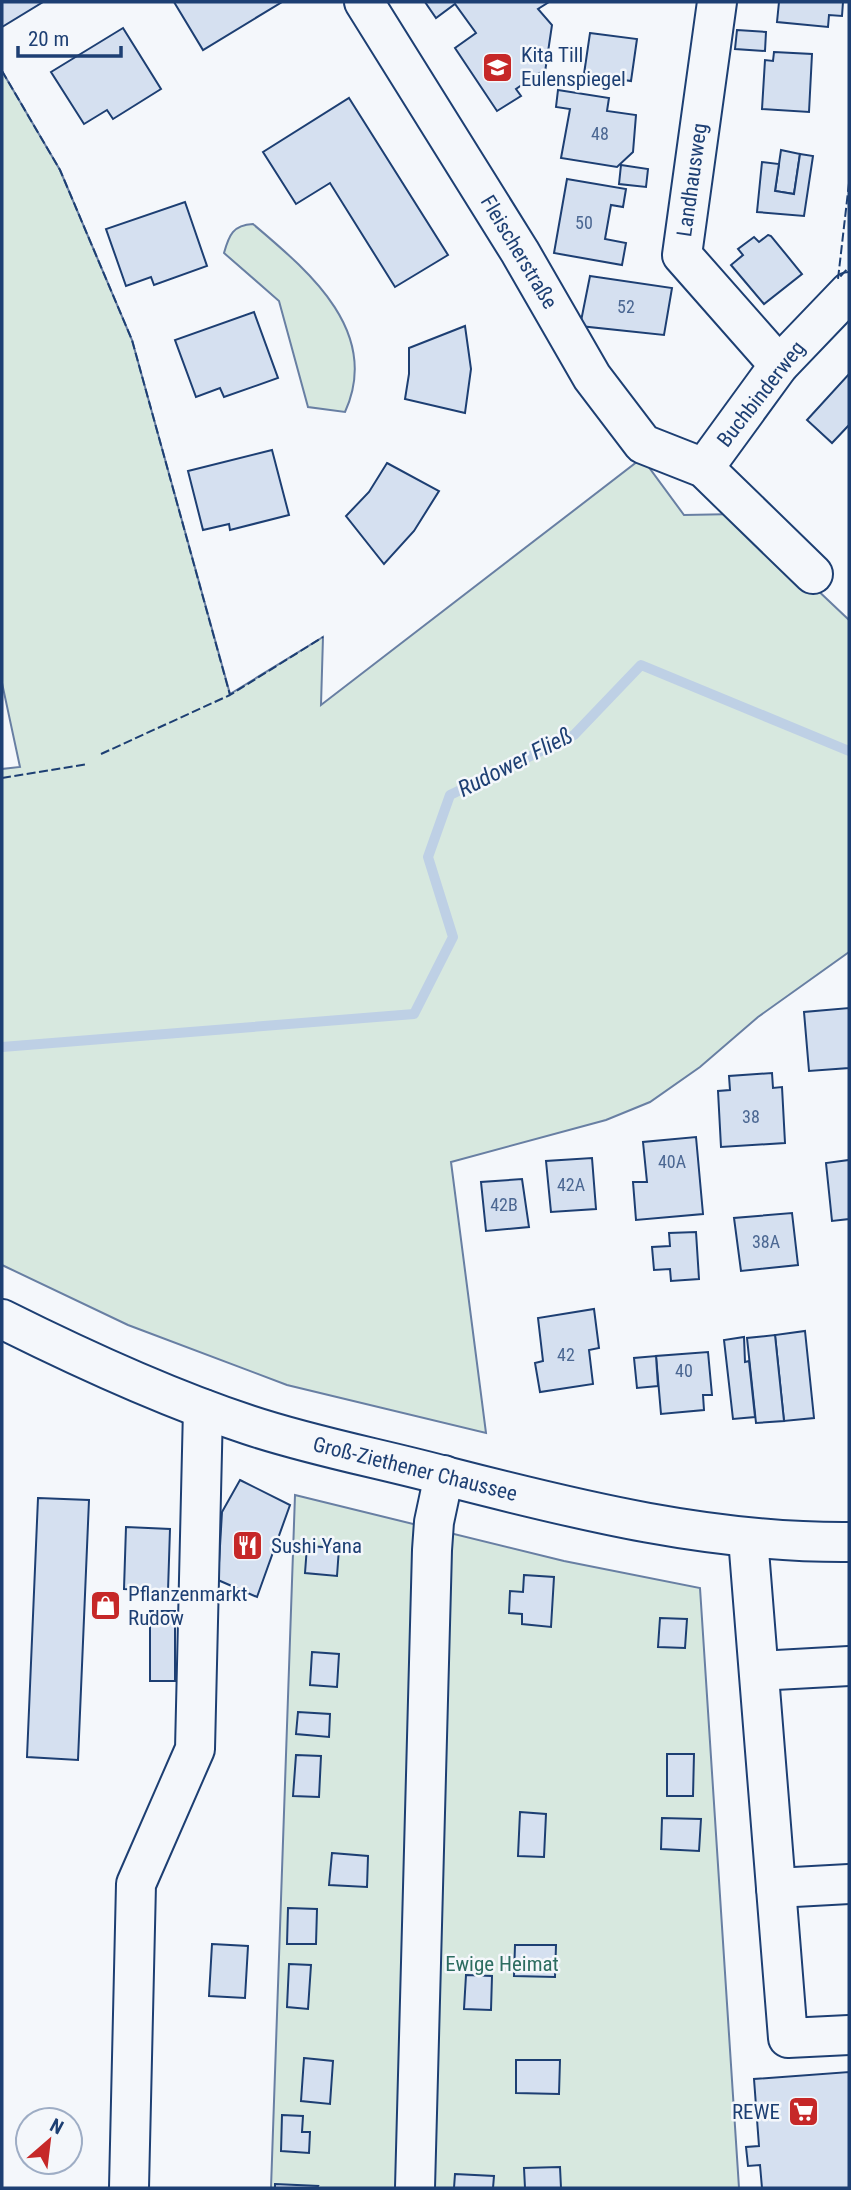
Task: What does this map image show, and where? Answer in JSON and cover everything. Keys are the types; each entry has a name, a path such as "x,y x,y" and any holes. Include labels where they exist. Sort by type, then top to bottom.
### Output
{"street":[{"name":"Fleischerstraße","path":"364,2 520,252 592,377 643,444 704,468"},
{"name":"Landhausweg","path":"717,2 682,255 779,365"},
{"name":"Buchbinderweg","path":"704,468 779,365 849,292"},
{"path":"704,468 813,574"},
{"name":"Groß-Ziethener Chaussee","path":"5,1330 203,1409 309,1443 611,1517 687,1531 748,1538 849,1542"},
{"path":"130,2188 136,1884 195,1749 203,1409"},
{"path":"415,2188 432,1550 434,1522 444,1475"},
{"path":"748,1538 788,2038 849,2035"},
{"path":"759,1671 849,1666"},
{"path":"776,1888 849,1884"}],"green space":[{"path":"2,71 60,170 132,340 230,694 323,637 321,705 642,458 684,515 737,514 849,620 849,952 758,1017 700,1067 650,1102 606,1120 451,1162 486,1433 287,1385 128,1325 2,1265 2,769 20,767 2,683"},
{"path":"253,224 316,282 346,329 354,355 354,383 345,412 308,407 279,301 224,253 236,229"},
{"name":"Ewige Heimat","path":"295,1495 564,1561 700,1588 739,2188 271,2188"}],"building":[{"path":"2,2 43,2 2,27"},
{"path":"174,2 282,2 203,50"},
{"path":"425,2 549,2 538,9 552,25 544,79 539,73 516,89 521,96 497,111 455,48 476,33 455,4 436,18"},
{"path":"779,2 843,2 842,16 829,15 828,27 777,22"},
{"path":"123,28 161,89 113,119 107,110 84,124 51,72"},
{"path":"737,30 766,32 765,51 735,49"},
{"path":"590,33 637,39 631,81 584,74"},
{"path":"774,52 812,54 809,112 762,109 765,60 773,61"},
{"path":"558,90 609,98 607,111 636,115 633,152 617,167 561,158 570,109 556,107"},
{"path":"349,98 448,255 395,287 330,183 296,204 263,152"},
{"path":"781,150 800,154 794,194 775,191"},
{"path":"800,154 813,156 804,216 757,212 762,162 779,164 775,191 794,194"},
{"path":"621,165 648,169 646,187 619,184"},
{"path":"567,179 626,189 623,207 611,205 605,239 626,243 622,265 554,253"},
{"path":"185,202 207,266 154,285 151,277 126,286 106,229"},
{"path":"768,235 802,274 764,304 731,265 743,255 738,249 754,237 759,242"},
{"path":"590,276 672,288 664,335 580,326"},
{"path":"254,312 278,378 224,397 220,388 196,397 175,340"},
{"path":"465,326 471,369 465,413 405,399 409,348"},
{"path":"849,374 849,425 832,443 807,420"},
{"path":"272,450 289,515 230,530 229,524 203,530 188,471"},
{"path":"387,463 439,491 414,531 384,564 346,516 369,492"},
{"path":"849,1008 849,1068 809,1071 804,1012"},
{"path":"772,1073 773,1088 782,1087 785,1143 721,1147 718,1091 730,1090 729,1076"},
{"path":"696,1137 703,1214 636,1220 633,1182 647,1182 643,1142"},
{"path":"592,1158 596,1209 551,1212 546,1161"},
{"path":"849,1160 849,1219 832,1221 826,1163"},
{"path":"522,1179 529,1227 486,1231 481,1182"},
{"path":"792,1213 798,1265 741,1271 734,1218"},
{"path":"696,1232 699,1279 671,1281 670,1269 654,1270 652,1247 670,1246 669,1233"},
{"path":"594,1309 599,1348 589,1350 593,1384 540,1392 535,1363 543,1361 538,1318"},
{"path":"805,1331 814,1418 784,1421 775,1335"},
{"path":"775,1335 784,1421 756,1423 747,1338"},
{"path":"744,1337 745,1362 749,1361 755,1417 733,1419 724,1340"},
{"path":"708,1352 712,1395 703,1395 704,1410 661,1414 656,1356"},
{"path":"656,1356 658,1386 637,1388 634,1358"},
{"name":"Sushi Yana","path":"240,1480 290,1505 257,1597 218,1580 222,1512"},
{"path":"38,1498 89,1500 78,1760 27,1757"},
{"path":"126,1527 170,1529 168,1591 124,1589"},
{"path":"307,1546 339,1548 337,1576 305,1573"},
{"path":"524,1575 554,1577 551,1627 522,1624 522,1614 509,1613 510,1591 523,1592"},
{"path":"150,1611 175,1611 175,1681 150,1681"},
{"path":"660,1618 687,1619 685,1648 658,1647"},
{"path":"312,1652 339,1654 337,1687 310,1685"},
{"path":"298,1712 330,1714 329,1737 296,1734"},
{"path":"667,1754 694,1754 693,1796 667,1796"},
{"path":"296,1755 321,1756 319,1797 293,1796"},
{"path":"520,1812 546,1814 544,1857 518,1856"},
{"path":"662,1818 701,1819 699,1851 661,1849"},
{"path":"332,1853 368,1856 367,1887 329,1885"},
{"path":"288,1908 317,1909 316,1944 287,1944"},
{"path":"212,1944 248,1946 245,1998 209,1996"},
{"path":"515,1945 556,1945 555,1977 514,1976"},
{"path":"289,1964 311,1965 308,2009 287,2007"},
{"path":"466,1975 492,1976 491,2010 464,2009"},
{"path":"304,2058 333,2061 330,2104 301,2101"},
{"path":"516,2060 560,2060 559,2094 516,2093"},
{"name":"REWE","path":"849,2072 849,2188 762,2188 760,2165 748,2166 746,2147 759,2146 754,2079"},
{"path":"282,2115 303,2116 302,2132 310,2132 309,2153 281,2151"},
{"path":"560,2167 561,2188 525,2188 524,2168"},
{"path":"455,2174 494,2176 493,2188 454,2188"},
{"path":"275,2184 318,2186 275,2188"}],"waterway":[{"name":"Rudower Fließ","path":"2,1047 414,1014 453,937 428,857 450,795 574,735 641,665 849,751"}],"fence":[{"path":"2,71 60,170 132,340 230,695"},
{"path":"849,183 838,279 849,267"},
{"path":"101,754 230,695 323,637"},
{"path":"2,778 88,764"}],"place":[{"name":"Kita Till Eulenspiegel","path":"498,67"},
{"name":"Sushi Yana","path":"248,1546"},
{"name":"Pflanzenmarkt Rudow","path":"105,1606"},
{"name":"REWE","path":"803,2112"}]}
